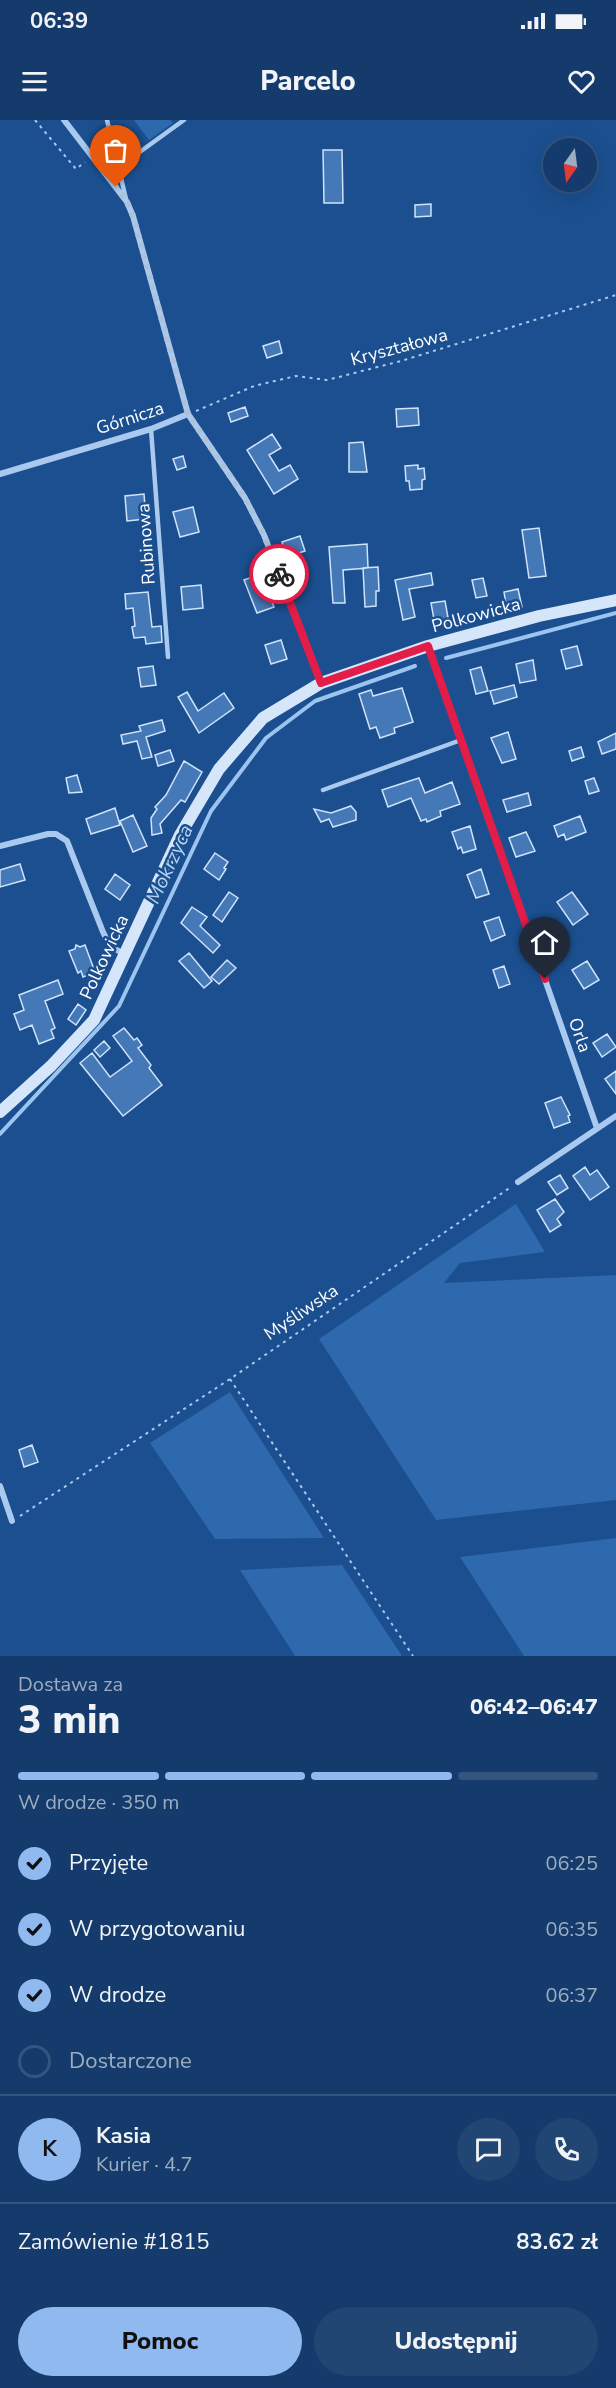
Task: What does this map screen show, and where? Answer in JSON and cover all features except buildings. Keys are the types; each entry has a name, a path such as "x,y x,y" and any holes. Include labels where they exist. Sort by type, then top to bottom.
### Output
{"street":[{"path":"64,120 127,202 133,216 188,414"},
{"name":"Górnicza","path":"0,474 151,429 188,414 245,498 264,535 321,683"},
{"name":"Polkowicka","path":"0,1112 51,1066 94,1020 180,835 219,769 262,718 321,683 428,646 539,616 616,600"},
{"name":"Orla","path":"428,646 597,1128"},
{"path":"0,846 48,834 63,837 67,841 103,932 111,946 125,954"},
{"path":"518,1182 616,1116"},
{"path":"0,1486 12,1521"}],"lane":[{"path":"107,120 127,202"},
{"path":"118,167 184,120"},
{"name":"Rubinowa","path":"151,429 168,657"},
{"path":"323,790 461,740"}],"path":[{"path":"35,120 76,169 93,156"},
{"name":"Kryształowa","path":"188,414 254,386 296,376 327,380 390,364 616,296"},
{"name":"Myśliwska","path":"12,1521 230,1379 518,1182"},
{"path":"230,1379 413,1656"}],"shaded area":[{"path":"134,120 170,120 173,123 149,140"},
{"path":"516,1204 545,1252 460,1263 444,1283 616,1275 616,1500 436,1520 319,1339"},
{"path":"230,1392 324,1538 215,1539 150,1443"},
{"path":"616,1538 616,1656 524,1656 460,1557"},
{"path":"342,1565 402,1656 295,1656 240,1570"}],"waterway":[{"name":"Mokrzyca","path":"446,658 616,613"},
{"name":"Mokrzyca","path":"0,1134 119,1006 211,811 266,738 315,701 415,666"}],"way so far":[{"path":"116,187 127,202 133,216 188,414 245,498 264,535 279,574"}],"route":[{"path":"279,574 321,683 428,646 545,979"}]}
